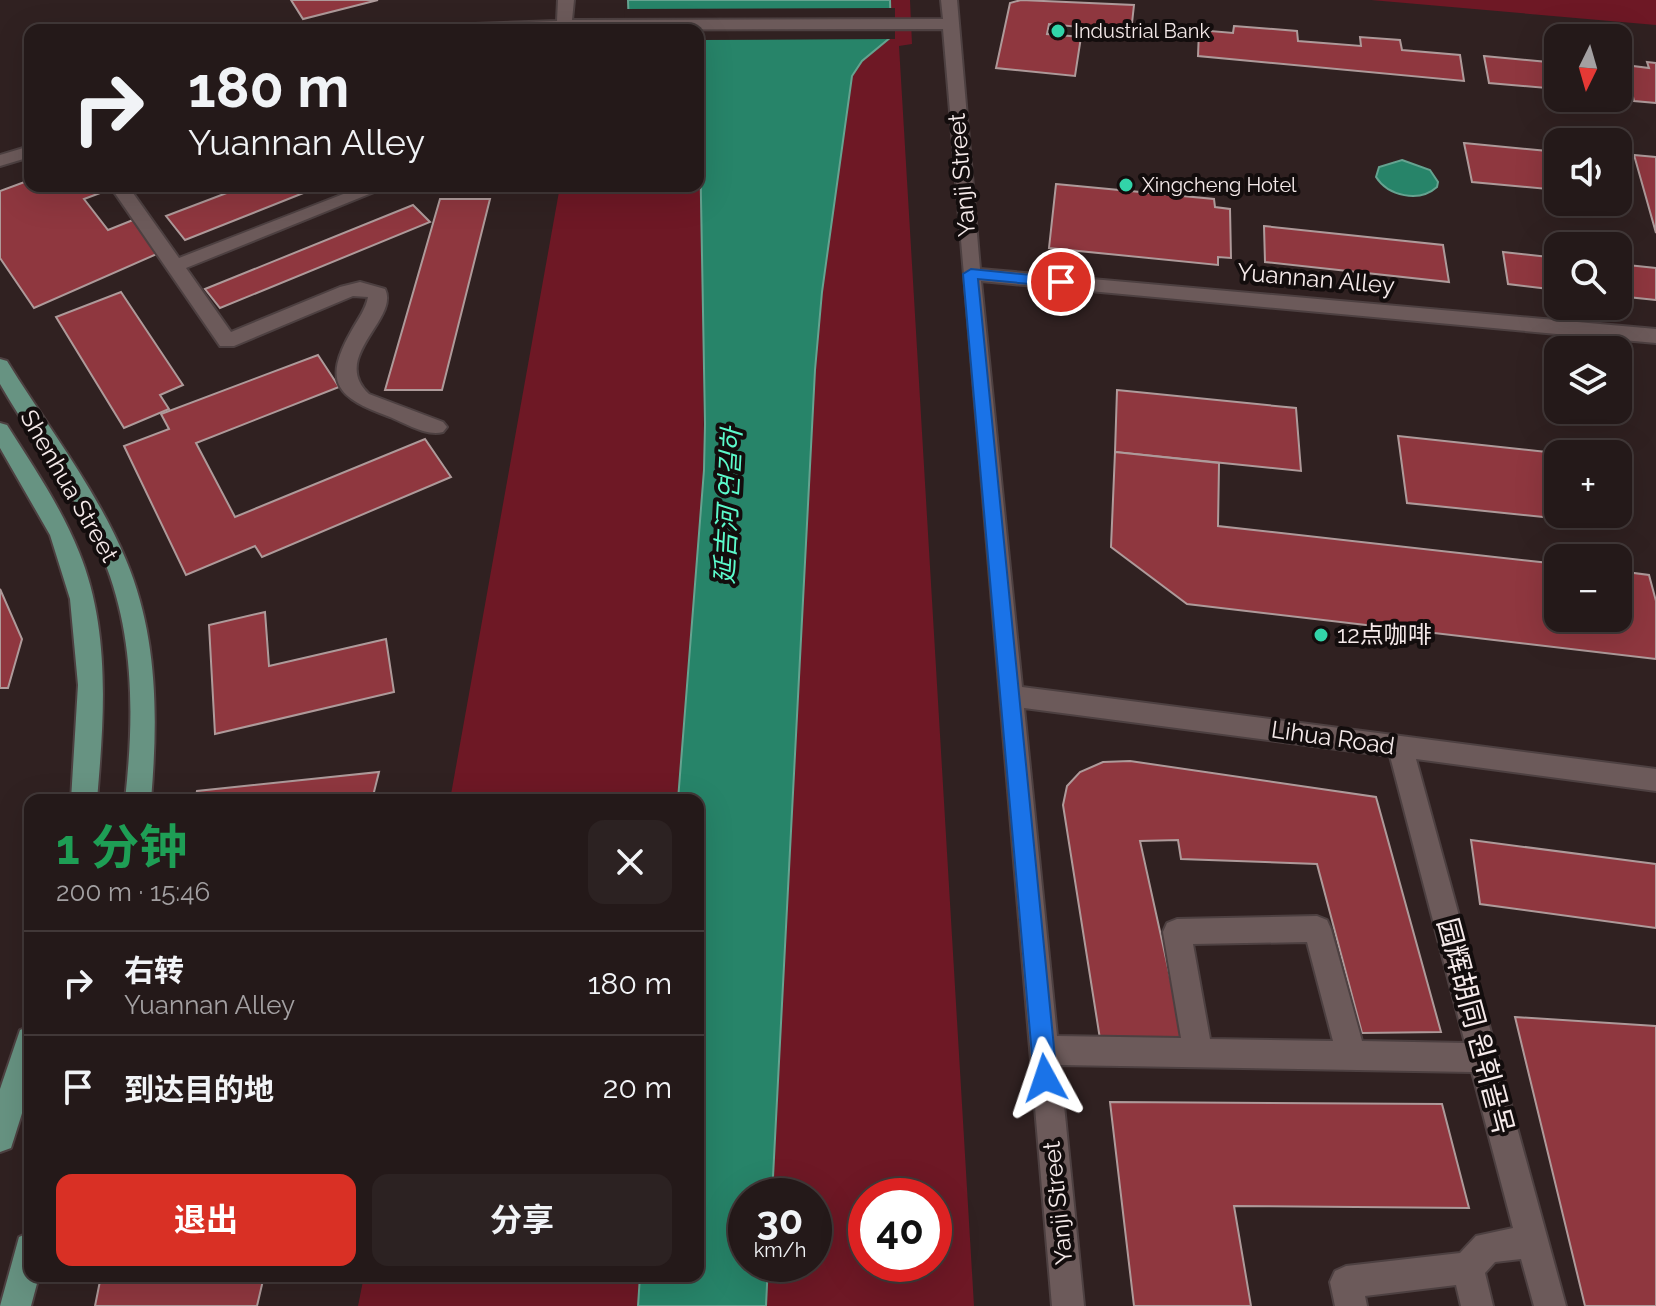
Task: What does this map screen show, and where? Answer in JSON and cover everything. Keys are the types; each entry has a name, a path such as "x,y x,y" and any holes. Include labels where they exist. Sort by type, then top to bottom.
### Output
{"main road":[{"name":"Shenhua Street","path":"0,366 100,529 130,606 140,648 144,710 138,794"},
{"name":"Shenhua Street","path":"0,430 51,517 75,572 87,653 84,794"},
{"path":"0,1137 24,1059"},
{"path":"15,1306 24,1271"}],"street":[{"path":"564,24 566,0"},
{"name":"Yanji Street","path":"949,0 971,274 1068,1306"},
{"path":"704,25 950,24"},
{"path":"0,161 24,153"},
{"path":"123,192 227,341 347,291 372,289 378,293 378,301 345,364 346,380 352,393 436,427"},
{"path":"175,266 365,192"},
{"name":"Yuannan Alley","path":"971,274 1656,336"},
{"name":"Lihua Road","path":"1011,696 1656,780"},
{"name":"园辉胡同 원휘골목","path":"1400,747 1550,1306"},
{"path":"1198,1052 1177,932 1317,929 1351,1055"},
{"path":"1043,1050 1485,1058"},
{"path":"1351,1306 1346,1282 1468,1268 1487,1247 1533,1242"},
{"path":"1468,1268 1477,1306"}],"shaded area":[{"path":"890,0 910,0 912,44 899,46 974,1306 766,1306 767,1282 832,1282 832,1178 773,1178 815,370 822,292 852,76 862,61 891,37"},
{"path":"1371,0 1656,0 1656,25"},
{"path":"559,192 702,192 704,470 678,794 451,794"},
{"path":"363,1282 640,1282 638,1306 358,1306"}],"water":[{"name":"延吉河 연길하","path":"628,0 890,0 891,37 862,61 852,76 822,292 815,370 773,1178 728,1178 728,1282 767,1282 766,1306 638,1306 640,1282 704,1282 704,794 678,794 704,470 701,192 704,192 704,24 629,24"},
{"path":"1402,160 1430,170 1438,182 1437,187 1413,196 1396,193 1381,184 1376,177 1379,167"}],"pier":[{"path":"895,8 895,39 704,40 704,24 625,24 624,9"}],"building":[{"path":"291,0 378,0 303,19"},
{"path":"1021,0 1134,5 1131,32 1049,24 1047,34 1081,37 1075,76 996,68 1010,3"},
{"path":"1234,26 1297,31 1298,41 1361,46 1360,37 1400,40 1402,50 1460,55 1464,81 1198,56 1199,30 1233,33"},
{"path":"1484,56 1544,62 1544,88 1489,83"},
{"path":"1647,62 1656,63 1656,103 1634,101 1632,66 1649,68"},
{"path":"1464,143 1544,151 1544,189 1472,182"},
{"path":"1634,155 1656,157 1656,233"},
{"path":"24,182 24,192 103,192 84,199 108,230 133,220 159,253 34,308 0,258 0,191"},
{"path":"1056,184 1214,199 1215,207 1230,209 1231,258 1218,257 1218,265 1049,248"},
{"path":"229,192 306,192 185,240 166,216"},
{"path":"440,199 490,199 442,390 385,390"},
{"path":"413,205 430,222 220,308 205,289"},
{"path":"1264,226 1443,245 1449,282 1265,262"},
{"path":"1503,252 1544,256 1544,288 1508,284"},
{"path":"1632,265 1656,268 1656,300 1632,297"},
{"path":"121,292 183,385 160,395 169,409 124,428 56,317"},
{"path":"318,355 339,387 196,443 235,517 425,439 451,477 262,557 255,546 186,575 124,446 169,429 161,414"},
{"path":"1117,390 1296,408 1301,471 1115,452"},
{"path":"1398,436 1544,452 1544,517 1407,503"},
{"path":"1115,452 1219,463 1218,526 1544,562 1544,632 1632,632 1632,573 1649,575 1656,601 1656,659 1187,604 1111,547"},
{"path":"0,589 22,639 8,688 0,688"},
{"path":"265,612 269,666 386,639 394,692 215,734 209,625"},
{"path":"1130,761 1376,797 1441,1032 1362,1033 1317,864 1181,859 1178,840 1140,841 1184,1040 1100,1039 1063,805 1067,786 1080,772 1103,762"},
{"path":"379,772 374,794 196,794 197,791"},
{"path":"1471,840 1656,864 1656,928 1480,904"},
{"path":"1515,1017 1656,1026 1656,1306 1585,1306"},
{"path":"1110,1102 1442,1104 1469,1208 1234,1206 1251,1306 1134,1306"},
{"path":"100,1282 263,1282 257,1306 95,1306"}],"place":[{"name":"Industrial Bank","path":"1058,31"},
{"name":"Xingcheng Hotel","path":"1126,185"},
{"name":"12点咖啡","path":"1321,635"}],"route":[{"path":"1045,1078 971,274 1061,282"}]}
